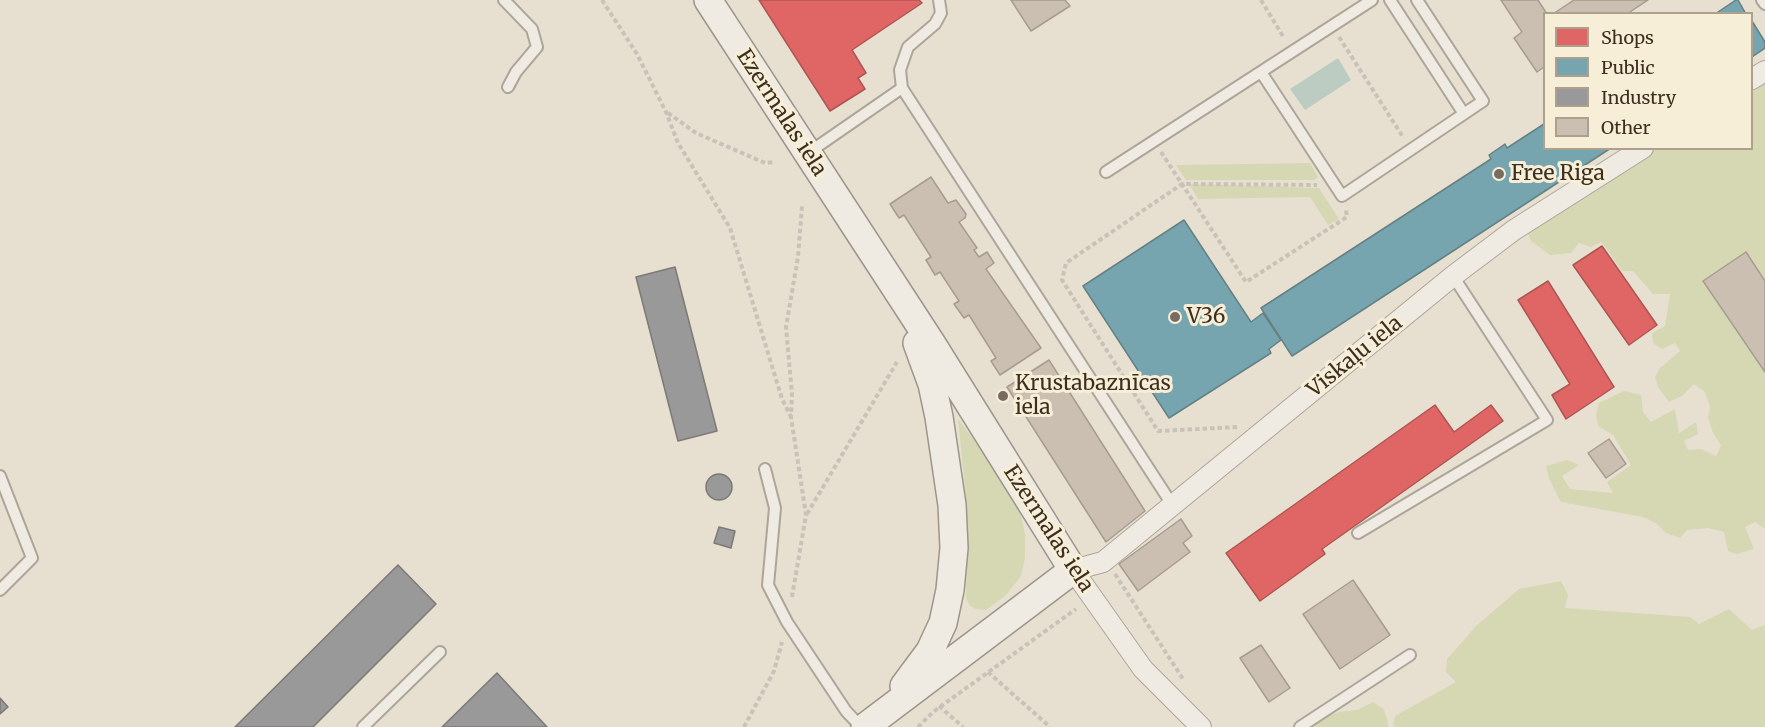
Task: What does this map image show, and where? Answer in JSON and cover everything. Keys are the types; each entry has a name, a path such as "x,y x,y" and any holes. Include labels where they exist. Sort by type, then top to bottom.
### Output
{"street":[{"name":"Ezermalas iela","path":"708,0 912,318 932,344 1073,570 1143,669 1200,727"},
{"name":"Viskaļu iela","path":"1073,570 1103,562 1453,276 1514,230 1640,150"},
{"name":"Ezermalas iela","path":"890,706 930,651 943,623 954,548 952,505 939,417 932,384 919,354 912,318"},
{"path":"863,727 1073,570"},
{"path":"948,601 957,618 973,630 993,631"}],"lane":[{"path":"504,0 532,29 537,47 516,72 508,87"},
{"path":"939,0 940,13 935,24 908,47 900,70 902,88 1173,506"},
{"path":"1106,172 1372,0"},
{"path":"1390,0 1464,114"},
{"path":"1261,72 1342,196 1483,102 1417,0"},
{"path":"1762,0 1765,4"},
{"path":"808,153 902,88"},
{"path":"1358,533 1546,420 1453,276"},
{"path":"765,469 775,508 768,585 787,622 846,711 863,727"},
{"path":"0,476 32,558 0,590"},
{"path":"363,727 441,652"},
{"path":"1300,727 1410,655"}],"path":[{"path":"602,0 637,54 666,112 678,143 730,228 782,399 791,417"},
{"path":"1261,0 1293,51"},
{"path":"1332,26 1411,150"},
{"path":"666,112 696,133 765,163 775,162"},
{"path":"1154,141 1246,282 1347,217 1342,196"},
{"path":"1272,425 1158,431 1062,280 1066,262 1182,184 1335,186"},
{"path":"744,727 774,671 787,622 806,514 791,417 792,394 786,327 798,257 802,206"},
{"path":"806,514 897,362"},
{"path":"1103,562 1122,581 1184,681"},
{"path":"918,727 988,672 1092,598"},
{"path":"967,650 988,672 1050,727"},
{"path":"922,684 940,708 963,727"}],"green space":[{"path":"1765,76 1765,529 1755,522 1745,527 1754,549 1737,554 1728,551 1724,532 1708,528 1687,530 1680,538 1666,533 1656,523 1643,517 1561,502 1549,479 1546,466 1567,460 1579,465 1562,476 1570,489 1613,493 1607,482 1631,465 1613,435 1598,426 1596,414 1599,403 1624,391 1641,395 1643,412 1651,422 1675,409 1679,433 1696,422 1698,434 1684,441 1688,450 1701,449 1716,456 1721,445 1713,433 1708,418 1710,407 1705,392 1694,384 1682,396 1669,402 1658,387 1655,377 1660,368 1680,351 1675,343 1662,349 1653,343 1652,333 1665,326 1670,294 1653,294 1633,271 1622,271 1602,242 1591,247 1579,243 1571,253 1550,255 1531,241 1525,227 1648,150 1753,150 1753,84"},
{"path":"1310,163 1318,177 1314,180 1186,180 1176,165"},
{"path":"1189,184 1319,188 1339,219 1328,225 1310,197 1198,199"},
{"path":"958,419 993,465 1020,510 1025,535 1025,558 1021,576 1006,595 986,610 976,609 969,605 966,597 967,507"},
{"path":"1561,581 1568,595 1565,608 1690,617 1699,624 1729,609 1752,630 1765,625 1765,727 1396,727 1393,725 1395,716 1456,682 1446,672 1447,659 1477,625 1519,589"},
{"path":"1373,702 1384,709 1389,727 1314,727 1315,722 1338,712 1357,710"}],"shaded area":[{"path":"1338,58 1351,80 1305,110 1290,89"}],"building: Shops":[{"path":"759,0 919,0 922,3 852,50 866,73 858,78 865,89 830,111"},
{"path":"1602,246 1657,325 1629,345 1573,265"},
{"path":"1548,281 1614,387 1566,419 1552,395 1570,384 1518,300"},
{"path":"1435,405 1454,432 1491,405 1503,421 1322,549 1325,554 1260,601 1226,553"}],"building: Public":[{"path":"1736,0 1745,12 1718,12"},
{"path":"1753,23 1765,42 1765,48 1753,56"},
{"name":"V36","path":"1543,125 1543,150 1608,150 1292,356 1261,308 1491,159 1489,155 1505,144 1507,148"},
{"name":"V36","path":"1184,220 1251,322 1263,313 1281,340 1269,349 1271,353 1169,418 1083,286"}],"building: Industry":[{"path":"675,267 717,431 678,441 636,277"},
{"path":"719,474 728,478 732,487 728,496 719,500 710,496 706,487 710,478"},
{"path":"719,527 735,531 731,548 714,543"},
{"path":"398,565 436,604 313,727 235,727"},
{"path":"497,673 547,727 442,727"},
{"path":"0,698 8,707 0,714"}],"building: Other":[{"path":"1011,0 1065,0 1070,6 1031,31"},
{"path":"1501,0 1538,0 1546,12 1543,12 1543,68 1537,72 1514,38 1522,32"},
{"path":"1574,0 1648,0 1630,12 1556,12"},
{"path":"931,177 948,203 956,200 966,214 965,218 959,222 977,248 974,250 979,257 987,252 994,263 986,269 1041,348 1000,375 991,361 996,358 969,315 964,318 954,304 959,301 940,272 935,275 926,260 931,257 904,215 899,218 890,204"},
{"path":"1746,252 1765,281 1765,372 1703,281"},
{"path":"1049,360 1145,511 1106,542 1007,387"},
{"path":"1609,439 1626,464 1606,478 1588,453"},
{"path":"1181,519 1192,536 1183,543 1190,552 1138,591 1119,564"},
{"path":"1353,580 1390,635 1340,669 1303,614"},
{"path":"1261,645 1290,688 1269,702 1240,658"}],"place":[{"name":"Free Riga","path":"1499,174"},
{"name":"V36","path":"1175,317"},
{"name":"Krustabaznīcas iela","path":"1003,396"}]}
